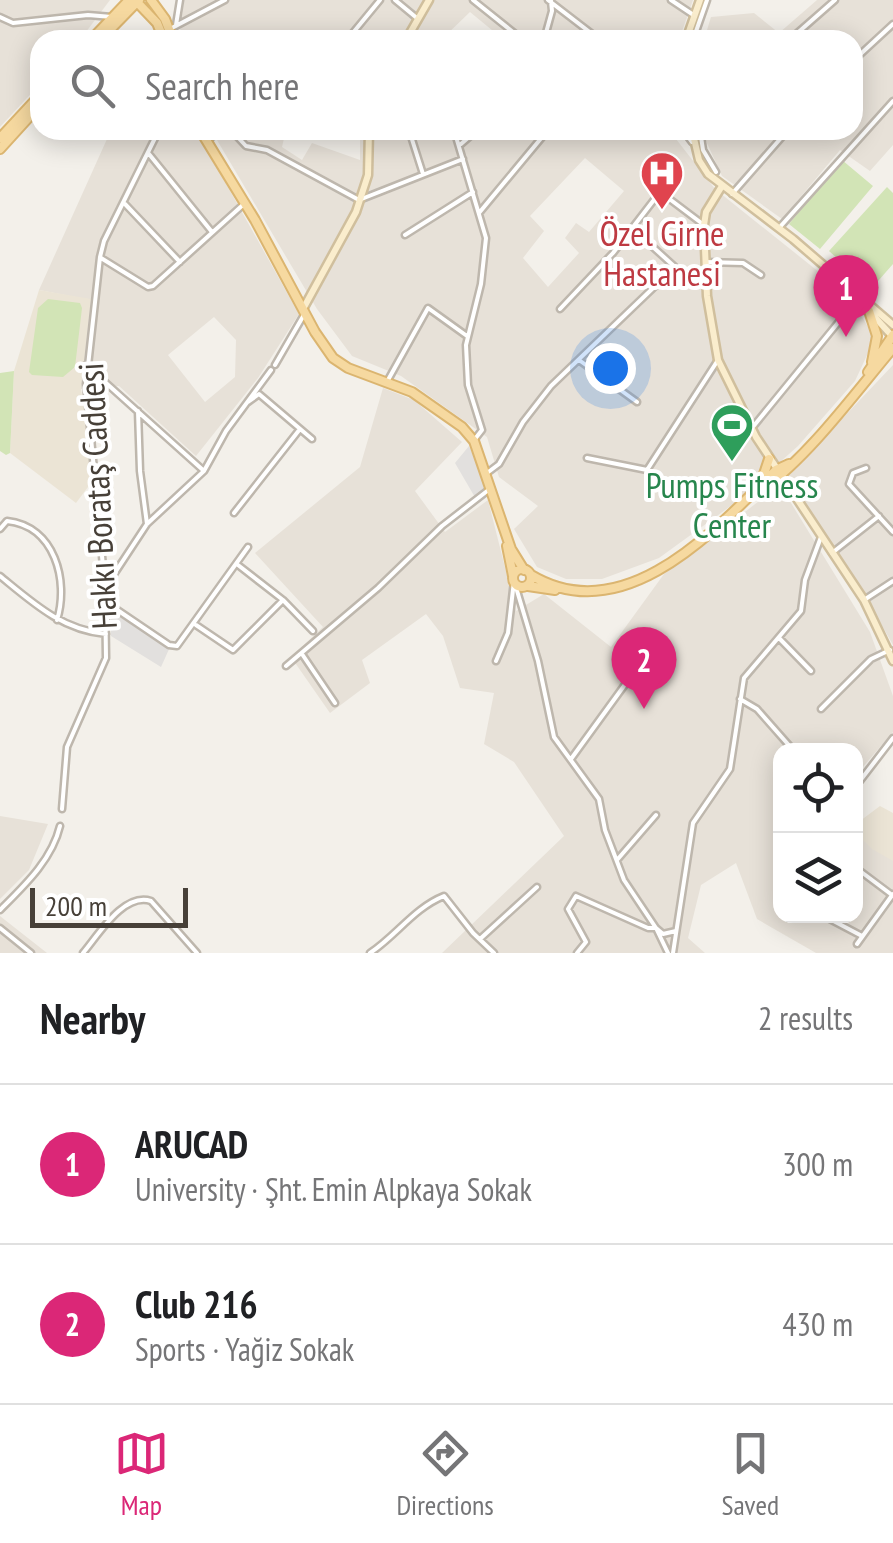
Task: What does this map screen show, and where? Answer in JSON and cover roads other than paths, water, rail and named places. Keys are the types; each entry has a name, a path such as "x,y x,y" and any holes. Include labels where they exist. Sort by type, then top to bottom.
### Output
{"main road":[{"path":"101,30 132,2 153,5 173,28"},
{"path":"108,30 132,2"},
{"path":"153,5 161,30"},
{"path":"0,138 30,106"},
{"path":"0,150 30,117"},
{"path":"208,140 334,358 348,368 412,392 474,440 519,583"},
{"path":"869,371 877,336 872,311"},
{"path":"852,397 893,336"},
{"path":"519,583 564,590 603,590 628,584 654,571 703,540 788,464 890,353"},
{"path":"754,492 768,469 769,459"},
{"path":"507,538 528,572 564,590"},
{"path":"519,583 528,572"},
{"path":"519,583 528,572"}],"street":[{"path":"173,28 180,0"},
{"path":"173,28 226,0"},
{"path":"356,30 380,0"},
{"path":"395,0 418,19"},
{"path":"412,30 429,0"},
{"path":"473,0 510,30"},
{"path":"671,0 694,16"},
{"path":"692,30 703,0"},
{"path":"693,30 703,0"},
{"path":"801,30 835,0"},
{"path":"547,30 552,12 550,1"},
{"path":"550,1 587,30"},
{"path":"0,17 12,23 88,15 112,18"},
{"path":"863,52 893,24"},
{"path":"863,134 893,101"},
{"name":"Hakkı Borataş Caddesi","path":"62,808 68,747 106,658 106,602 86,364 100,258 104,240 155,140"},
{"path":"241,140 359,200"},
{"path":"105,588 147,524 204,471 244,404 273,368 346,232 368,175 369,140"},
{"path":"412,140 423,174"},
{"path":"459,140 486,254 467,336 468,385 482,430 474,440"},
{"path":"461,144 466,140"},
{"path":"479,213 540,140"},
{"path":"690,140 708,174 859,297 893,336"},
{"path":"693,140 694,145"},
{"path":"702,140 716,172"},
{"path":"732,194 779,140"},
{"path":"779,228 858,140"},
{"path":"149,154 212,232"},
{"path":"359,200 464,159"},
{"path":"647,182 704,225"},
{"path":"722,186 706,212 704,225 711,329 718,360 730,390 769,459 864,600 893,661"},
{"path":"405,235 473,192"},
{"path":"560,309 584,286 660,192"},
{"path":"124,202 180,262"},
{"path":"100,258 148,288 160,282 245,203"},
{"path":"487,473 499,464 540,399 675,267 632,228"},
{"path":"705,262 744,263 761,275"},
{"path":"752,428 859,297"},
{"path":"387,381 428,308 467,336"},
{"path":"872,311 893,322"},
{"path":"579,360 637,402"},
{"path":"587,458 647,470 718,360"},
{"path":"86,364 204,471"},
{"path":"244,404 258,394 312,439"},
{"path":"138,411 147,524"},
{"path":"234,513 300,429"},
{"path":"866,468 853,473 850,484 893,532"},
{"path":"286,666 378,588 442,526 491,488"},
{"path":"832,553 880,515"},
{"path":"0,529 7,522 16,522 47,544 54,554 62,585 57,620"},
{"path":"670,953 693,823 730,769 740,699 750,669 801,612 807,572 821,537"},
{"path":"106,602 169,645 181,644 248,547"},
{"path":"237,564 314,630"},
{"path":"0,576 57,620 76,629 106,634"},
{"path":"864,600 893,580"},
{"path":"519,583 554,736 599,798 605,830 624,880 670,953"},
{"path":"519,583 522,600"},
{"path":"496,661 508,633 519,583"},
{"path":"196,624 233,650 283,600"},
{"path":"571,759 658,638"},
{"path":"779,638 811,670"},
{"path":"821,709 870,660 890,650"},
{"path":"302,654 335,703"},
{"path":"740,699 757,710 788,743"},
{"path":"863,777 893,738"},
{"path":"616,860 656,815"},
{"path":"0,910 43,862 60,826"},
{"path":"857,944 892,895 863,873"},
{"path":"480,939 537,887"},
{"path":"370,953 444,896 494,953"},
{"path":"577,953 586,942 568,910 576,896 656,928 662,934 676,931"},
{"path":"83,953 136,898 151,901 197,953"},
{"path":"837,923 862,936"},
{"path":"0,928 30,953"}],"place":[{"name":"Özel Girne Hastanesi","path":"662,211"},
{"name":"ARUCAD","path":"846,337"},
{"name":"Pumps Fitness Center","path":"732,463"},
{"name":"Club 216","path":"644,709"}]}
